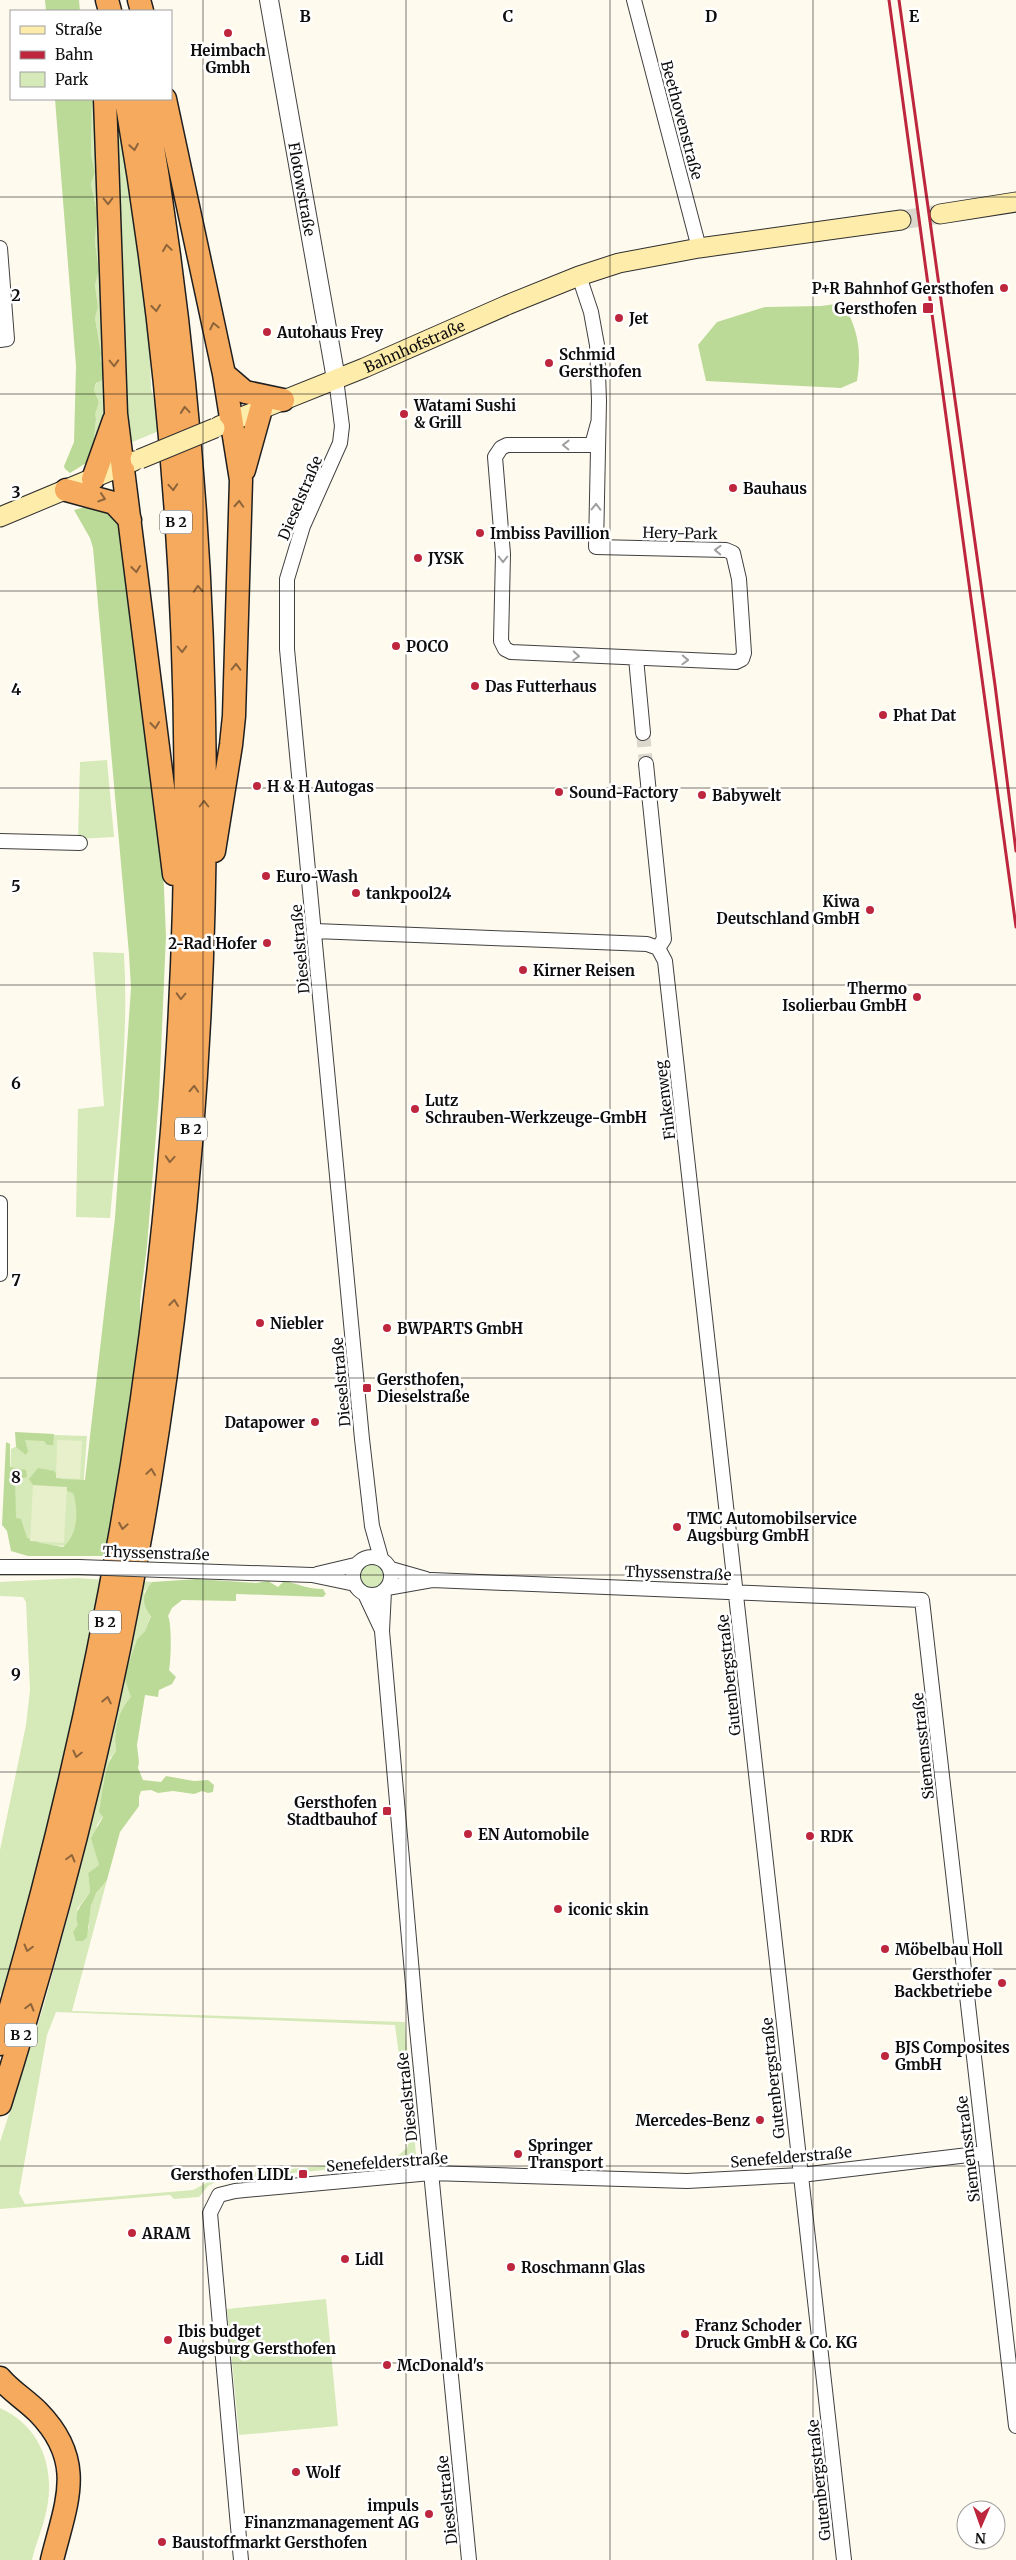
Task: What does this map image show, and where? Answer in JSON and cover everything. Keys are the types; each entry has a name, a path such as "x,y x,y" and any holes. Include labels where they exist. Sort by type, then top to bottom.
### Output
{"highway":[{"path":"105,100 116,414 132,462 130,520 183,948"},
{"name":"B 2","path":"0,2044 24,1964 69,1788 95,1673 124,1520 152,1339 175,1095 183,948 185,777 181,615 175,506 157,318 126,100"},
{"name":"B 2","path":"0,2104 41,1966 91,1779 132,1583 148,1494 183,1228 194,1080 203,906 201,663 192,489 170,276 145,100"},
{"path":"165,100 224,374 224,424 241,480"},
{"path":"224,374 245,392 283,400"},
{"path":"203,906 231,744 236,678 241,480 261,409"},
{"path":"93,479 116,414"},
{"path":"66,490 114,503 130,520"},
{"path":"0,2378 46,2421 58,2439 68,2469 70,2481 68,2506 52,2560"},
{"path":"0,2401 21,2413 33,2424 46,2440 54,2464 56,2494 38,2560"}],"main road":[{"path":"940,214 1016,202"},
{"name":"Bahnhofstraße","path":"0,517 336,379 579,276 619,263 699,248 901,220"}],"street":[{"name":"Flotowstraße","path":"269,0 336,379"},
{"name":"Beethovenstraße","path":"634,0 699,248"},
{"path":"0,248 7,339 0,340"},
{"name":"Hery-Park","path":"579,276 591,312 597,345 598,423 596,547 726,550 733,553 736,561 744,653 742,659 736,662 636,658 511,652 505,649 501,641 503,554 494,463 497,452 507,445 592,445 598,423"},
{"name":"Dieselstraße","path":"336,379 342,426 340,443 303,526 287,579 287,649 372,1526 381,1558 391,1569 392,1579 386,1589 382,1631 431,2173 469,2560"},
{"path":"636,658 642,733"},
{"path":"315,931 647,944 658,948 664,939 646,764"},
{"path":"0,841 80,843"},
{"name":"Finkenweg","path":"658,948 665,961 736,1592"},
{"path":"0,1202 0,1274"},
{"name":"Dieselstraße","path":"372,1526 359,1562 352,1575 354,1584 365,1594 382,1631"},
{"path":"359,1562 372,1556 381,1558"},
{"name":"Thyssenstraße","path":"312,1575 359,1562"},
{"name":"Thyssenstraße","path":"0,1566 312,1575 354,1584"},
{"name":"Thyssenstraße","path":"391,1569 432,1580 922,1600"},
{"name":"Thyssenstraße","path":"386,1589 432,1580"},
{"path":"365,1594 375,1595 386,1589"},
{"name":"Gutenbergstraße","path":"736,1592 844,2560"},
{"name":"Siemensstraße","path":"922,1600 1016,2426"},
{"name":"Senefelderstraße","path":"241,2560 210,2222 212,2204 219,2195 235,2191 431,2173 687,2181 800,2175 985,2153"}],"green space":[{"path":"45,0 79,0 80,10 46,10"},
{"path":"55,100 92,100 91,155 95,172 91,184 97,212 95,243 99,270 95,285 98,307 95,318 101,353 100,360 103,366 102,380 96,383 94,390 99,402 95,414 94,438 99,444 91,460 70,473 64,466 74,442 76,366"},
{"path":"92,100 98,100 105,419 99,444 94,438 96,419 94,414 99,402 94,390 103,366 99,360 101,353 95,318 98,307 95,285 99,270 95,243 97,212 91,184 95,172 91,155"},
{"path":"117,100 149,330 151,388 159,421 159,431 130,443 126,441 113,161"},
{"path":"843,303 858,341 857,381 841,388 706,381 698,345 717,322 765,307 821,306"},
{"path":"93,505 119,515 163,866 166,936 159,1097 147,1246 140,1302 140,1348 109,1556 28,1556 11,1551 7,1531 2,1525 6,1442 10,1444 10,1467 26,1470 27,1477 15,1480 16,1518 21,1519 27,1538 40,1543 63,1547 72,1536 76,1522 76,1507 73,1493 61,1489 35,1488 29,1479 38,1468 54,1471 61,1479 85,1480 115,1218 131,988 93,548 90,538 74,510"},
{"path":"107,760 114,837 78,839 80,762"},
{"path":"93,952 124,953 124,1053 110,1218 76,1217 78,1109 104,1106"},
{"path":"15,1432 54,1434 53,1445 47,1445 44,1441 25,1440 28,1451 26,1455 16,1447"},
{"path":"24,1434 87,1436 79,1546 18,1545 9,1521 11,1449 17,1446"},
{"path":"57,1440 82,1441 80,1479 56,1478"},
{"path":"33,1485 67,1487 64,1543 30,1541"},
{"path":"372,1564 381,1567 384,1576 381,1585 372,1588 363,1585 360,1576 363,1567"},
{"path":"78,1578 105,1580 93,1645 7,1992 0,1994 0,1850 26,1725 30,1690 26,1602 23,1597 0,1596 0,1582"},
{"path":"197,1579 256,1583 268,1581 278,1587 284,1581 323,1589 326,1594 323,1597 236,1594 236,1601 182,1600 172,1608 168,1616 171,1634 169,1670 176,1677 172,1684 159,1690 158,1697 145,1695 137,1745 138,1768 143,1780 161,1782 166,1776 194,1781 208,1780 214,1785 213,1792 202,1791 194,1794 173,1791 158,1793 151,1790 141,1791 139,1806 120,1832 107,1880 96,1893 91,1906 87,1937 83,1941 76,1941 73,1932 78,1925 78,1911 90,1892 88,1873 99,1865 91,1838 103,1817 99,1812 104,1780 108,1764 116,1751 115,1736 120,1715 131,1697 124,1677 137,1639 145,1631 151,1616 144,1603 146,1591 152,1582"},
{"path":"142,1581 152,1582 144,1592 151,1615 145,1631 137,1639 124,1677 132,1697 120,1715 115,1736 116,1751 110,1758 108,1775 103,1784 103,1816 97,1825 94,1846 99,1865 88,1873 90,1892 77,1909 89,1929 92,1902 98,1890 107,1880 72,2011 405,2022 416,2155 408,2162 220,2180 208,2186 199,2197 174,2199 170,2195 0,2209 0,2142 44,2005 73,1898 80,1854","holes":["56,2012 395,2025 410,2139 407,2148 394,2159 219,2176 193,2190 25,2204 19,2193 47,2035"]},
{"path":"326,2299 338,2426 239,2435 227,2309"},
{"path":"0,2408 14,2416 35,2436 42,2449 49,2477 47,2508 32,2560 0,2560"}],"tunnel":[{"path":"901,220 940,214"},
{"path":"643,733 646,764"}],"railway":[{"path":"889,0 1016,927"},
{"path":"899,0 995,685 1016,851"}],"place":[{"name":"Heimbach Gmbh","path":"228,33"},
{"name":"P+R Bahnhof Gersthofen","path":"1004,288"},
{"name":"Gersthofen","path":"928,308"},
{"name":"Jet","path":"619,318"},
{"name":"Autohaus Frey","path":"267,332"},
{"name":"Schmid Gersthofen","path":"549,363"},
{"name":"Watami Sushi & Grill","path":"404,414"},
{"name":"Bauhaus","path":"733,488"},
{"name":"Imbiss Pavillion","path":"480,533"},
{"name":"JYSK","path":"418,558"},
{"name":"POCO","path":"396,646"},
{"name":"Das Futterhaus","path":"475,686"},
{"name":"Phat Dat","path":"883,715"},
{"name":"H & H Autogas","path":"257,786"},
{"name":"Sound-Factory","path":"559,792"},
{"name":"Babywelt","path":"702,795"},
{"name":"Euro-Wash","path":"266,876"},
{"name":"tankpool24","path":"356,893"},
{"name":"Kiwa Deutschland GmbH","path":"870,910"},
{"name":"2-Rad Hofer","path":"267,943"},
{"name":"Kirner Reisen","path":"523,970"},
{"name":"Thermo Isolierbau GmbH","path":"917,997"},
{"name":"Lutz Schrauben-Werkzeuge-GmbH","path":"415,1109"},
{"name":"Niebler","path":"260,1323"},
{"name":"BWPARTS GmbH","path":"387,1328"},
{"name":"Gersthofen, Dieselstraße","path":"367,1388"},
{"name":"Datapower","path":"315,1422"},
{"name":"TMC Automobilservice Augsburg GmbH","path":"677,1527"},
{"name":"Gersthofen Stadtbauhof","path":"387,1811"},
{"name":"EN Automobile","path":"468,1834"},
{"name":"RDK","path":"810,1836"},
{"name":"iconic skin","path":"558,1909"},
{"name":"Möbelbau Holl","path":"885,1949"},
{"name":"Gersthofer Backbetriebe","path":"1002,1983"},
{"name":"BJS Composites GmbH","path":"885,2056"},
{"name":"Mercedes-Benz","path":"760,2120"},
{"name":"Springer Transport","path":"518,2154"},
{"name":"Gersthofen LIDL","path":"303,2174"},
{"name":"ARAM","path":"132,2233"},
{"name":"Lidl","path":"345,2259"},
{"name":"Roschmann Glas","path":"511,2267"},
{"name":"Franz Schoder Druck GmbH & Co. KG","path":"685,2334"},
{"name":"Ibis budget Augsburg Gersthofen","path":"168,2340"},
{"name":"McDonald's","path":"387,2365"},
{"name":"Wolf","path":"296,2472"},
{"name":"impuls Finanzmanagement AG","path":"429,2514"},
{"name":"Baustoffmarkt Gersthofen","path":"162,2542"}]}
